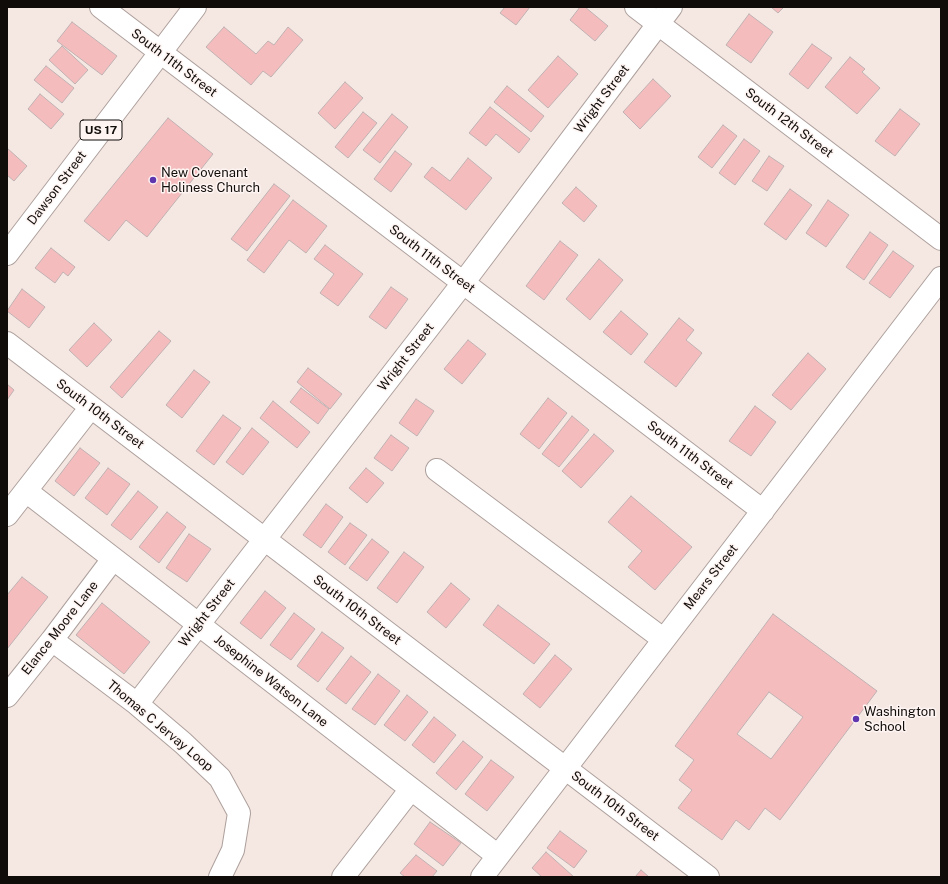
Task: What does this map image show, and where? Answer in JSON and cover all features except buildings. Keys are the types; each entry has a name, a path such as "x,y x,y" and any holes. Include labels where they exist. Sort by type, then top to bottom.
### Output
{"street":[{"name":"South 11th Street","path":"102,7 763,511"},
{"name":"Dawson Street","path":"7,254 195,7"},
{"name":"South 12th Street","path":"636,7 665,15 941,239"},
{"name":"Wright Street","path":"137,704 463,282 665,15"},
{"name":"Mears Street","path":"482,877 564,768 941,278"},
{"name":"South 10th Street","path":"7,343 708,877"},
{"path":"7,515 91,407"},
{"path":"437,470 663,639"},
{"name":"Josephine Watson Lane","path":"26,491 498,856"},
{"name":"Elance Moore Lane","path":"7,696 52,640 113,559"},
{"name":"Thomas C Jervay Loop","path":"52,640 137,704 183,743 220,778 239,813 232,850 220,877"},
{"path":"343,877 411,789"}],"place":[{"name":"New Covenant Holiness Church","path":"153,180"},
{"name":"Washington School","path":"856,719"}]}
